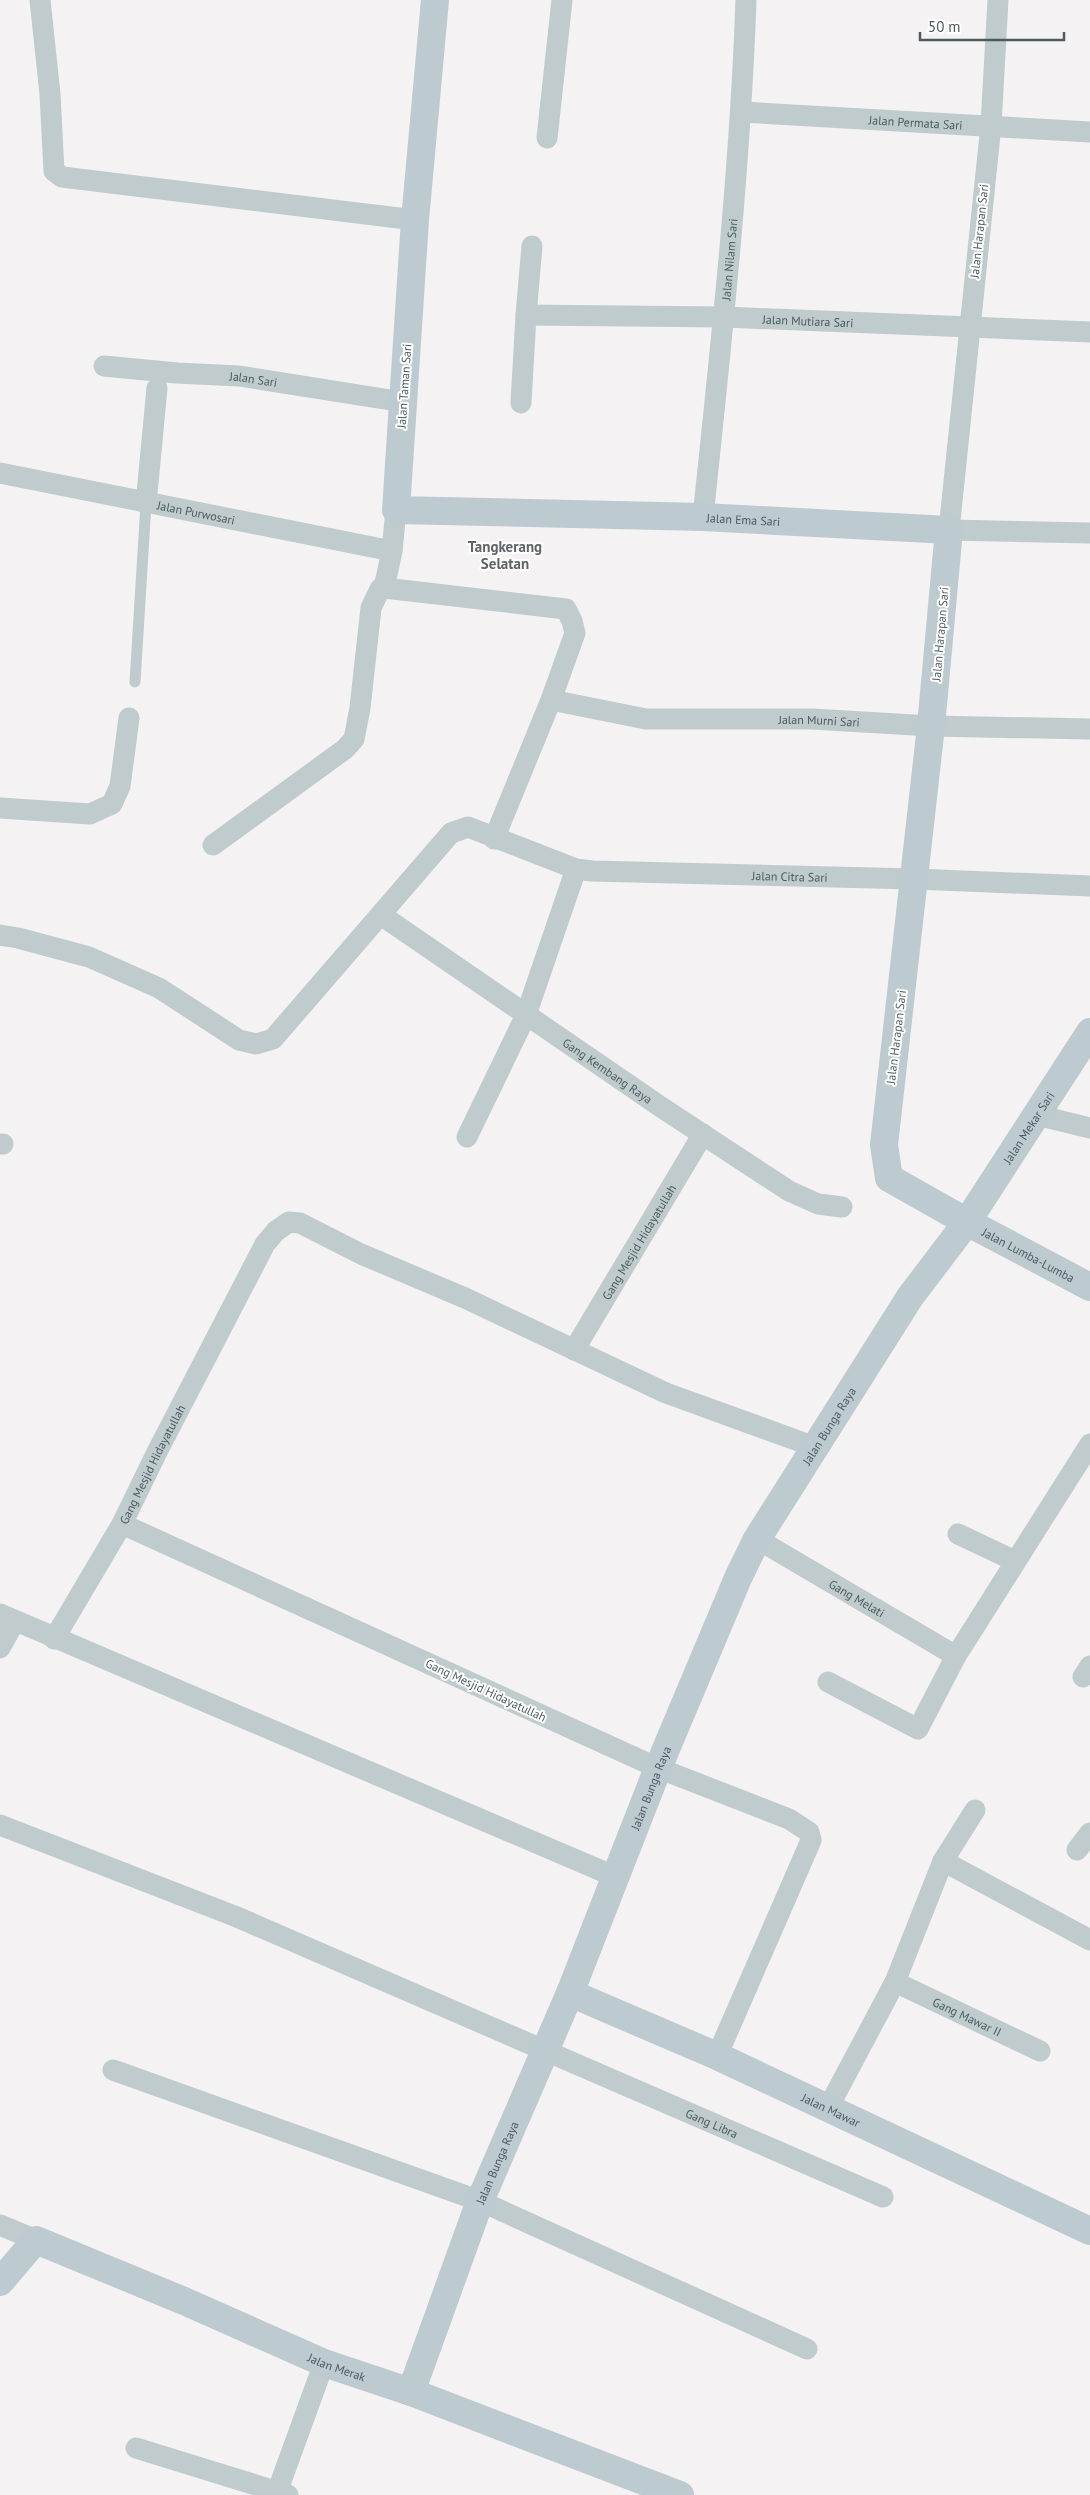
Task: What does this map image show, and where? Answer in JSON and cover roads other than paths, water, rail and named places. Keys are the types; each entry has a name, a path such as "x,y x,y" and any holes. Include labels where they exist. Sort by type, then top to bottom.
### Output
{"street":[{"path":"40,0 50,94 54,171 62,177 415,220"},
{"name":"Jalan Taman Sari","path":"384,588 392,551 396,510 415,220 436,0"},
{"path":"547,138 562,0"},
{"name":"Jalan Nilam Sari","path":"703,518 724,317 742,112 746,0"},
{"name":"Jalan Harapan Sari","path":"967,1222 890,1178 884,1145 932,726 949,530 990,125 998,0"},
{"name":"Jalan Permata Sari","path":"742,112 1090,132"},
{"path":"521,403 532,246"},
{"name":"Jalan Mutiara Sari","path":"526,315 724,317 1090,332"},
{"name":"Jalan Sari","path":"104,366 239,376 403,402"},
{"path":"146,504 158,388"},
{"name":"Jalan Purwosari","path":"0,473 146,504 392,551"},
{"name":"Jalan Ema Sari","path":"396,510 703,518 949,530 1090,533"},
{"path":"212,845 344,750 354,739 360,708 370,608 380,589 384,588 566,609 572,621 574,632 551,700 494,839"},
{"name":"Jalan Murni Sari","path":"551,700 646,719 812,719 932,726 1090,729"},
{"path":"0,808 90,814 112,804 120,786 129,718"},
{"name":"Jalan Citra Sari","path":"381,915 451,833 468,827 494,839 576,869 1090,886"},
{"path":"467,1137 526,1015 576,869"},
{"path":"0,935 89,957 158,988 239,1040 256,1044 273,1039 381,915"},
{"name":"Gang Kembang Raya","path":"381,915 526,1015 789,1191 818,1204 842,1207"},
{"name":"Jalan Mekar Sari","path":"967,1222 1090,1032"},
{"path":"1036,1115 1090,1128"},
{"name":"Gang Mesjid Hidayatullah","path":"574,1350 703,1134"},
{"name":"Gang Mesjid Hidayatullah","path":"717,2056 811,1836 809,1832 790,1820 658,1768 122,1524 157,1452 265,1244 276,1231 290,1222 300,1223 361,1254 465,1298 666,1393 815,1447"},
{"name":"Jalan Lumba-Lumba","path":"967,1222 1090,1287"},
{"name":"Jalan Bunga Raya","path":"411,2392 480,2201 544,2048 570,1993 658,1768 738,1578 757,1539 910,1297 967,1222"},
{"path":"828,1682 918,1729 956,1656 1090,1444"},
{"path":"54,1639 122,1524"},
{"path":"958,1534 1015,1561"},
{"name":"Gang Melati","path":"757,1539 956,1656"},
{"path":"0,1648 7,1618 616,1877"},
{"path":"828,2108 895,1982 943,1861 975,1810"},
{"name":"Gang Libra","path":"0,1825 237,1917 883,2196"},
{"path":"943,1861 1090,1940"},
{"name":"Gang Mawar II","path":"895,1982 1040,2051"},
{"name":"Jalan Mawar","path":"570,1993 717,2056 1090,2231"},
{"path":"113,2070 480,2201 807,2349"},
{"name":"Jalan Merak","path":"0,2225 184,2300 324,2363 411,2392 680,2495"},
{"path":"0,2282 36,2240"},
{"path":"136,2448 281,2494 324,2363"}],"lane":[{"path":"135,682 146,504"}],"district":[{"name":"Tangkerang Selatan","path":"505,554"}]}
